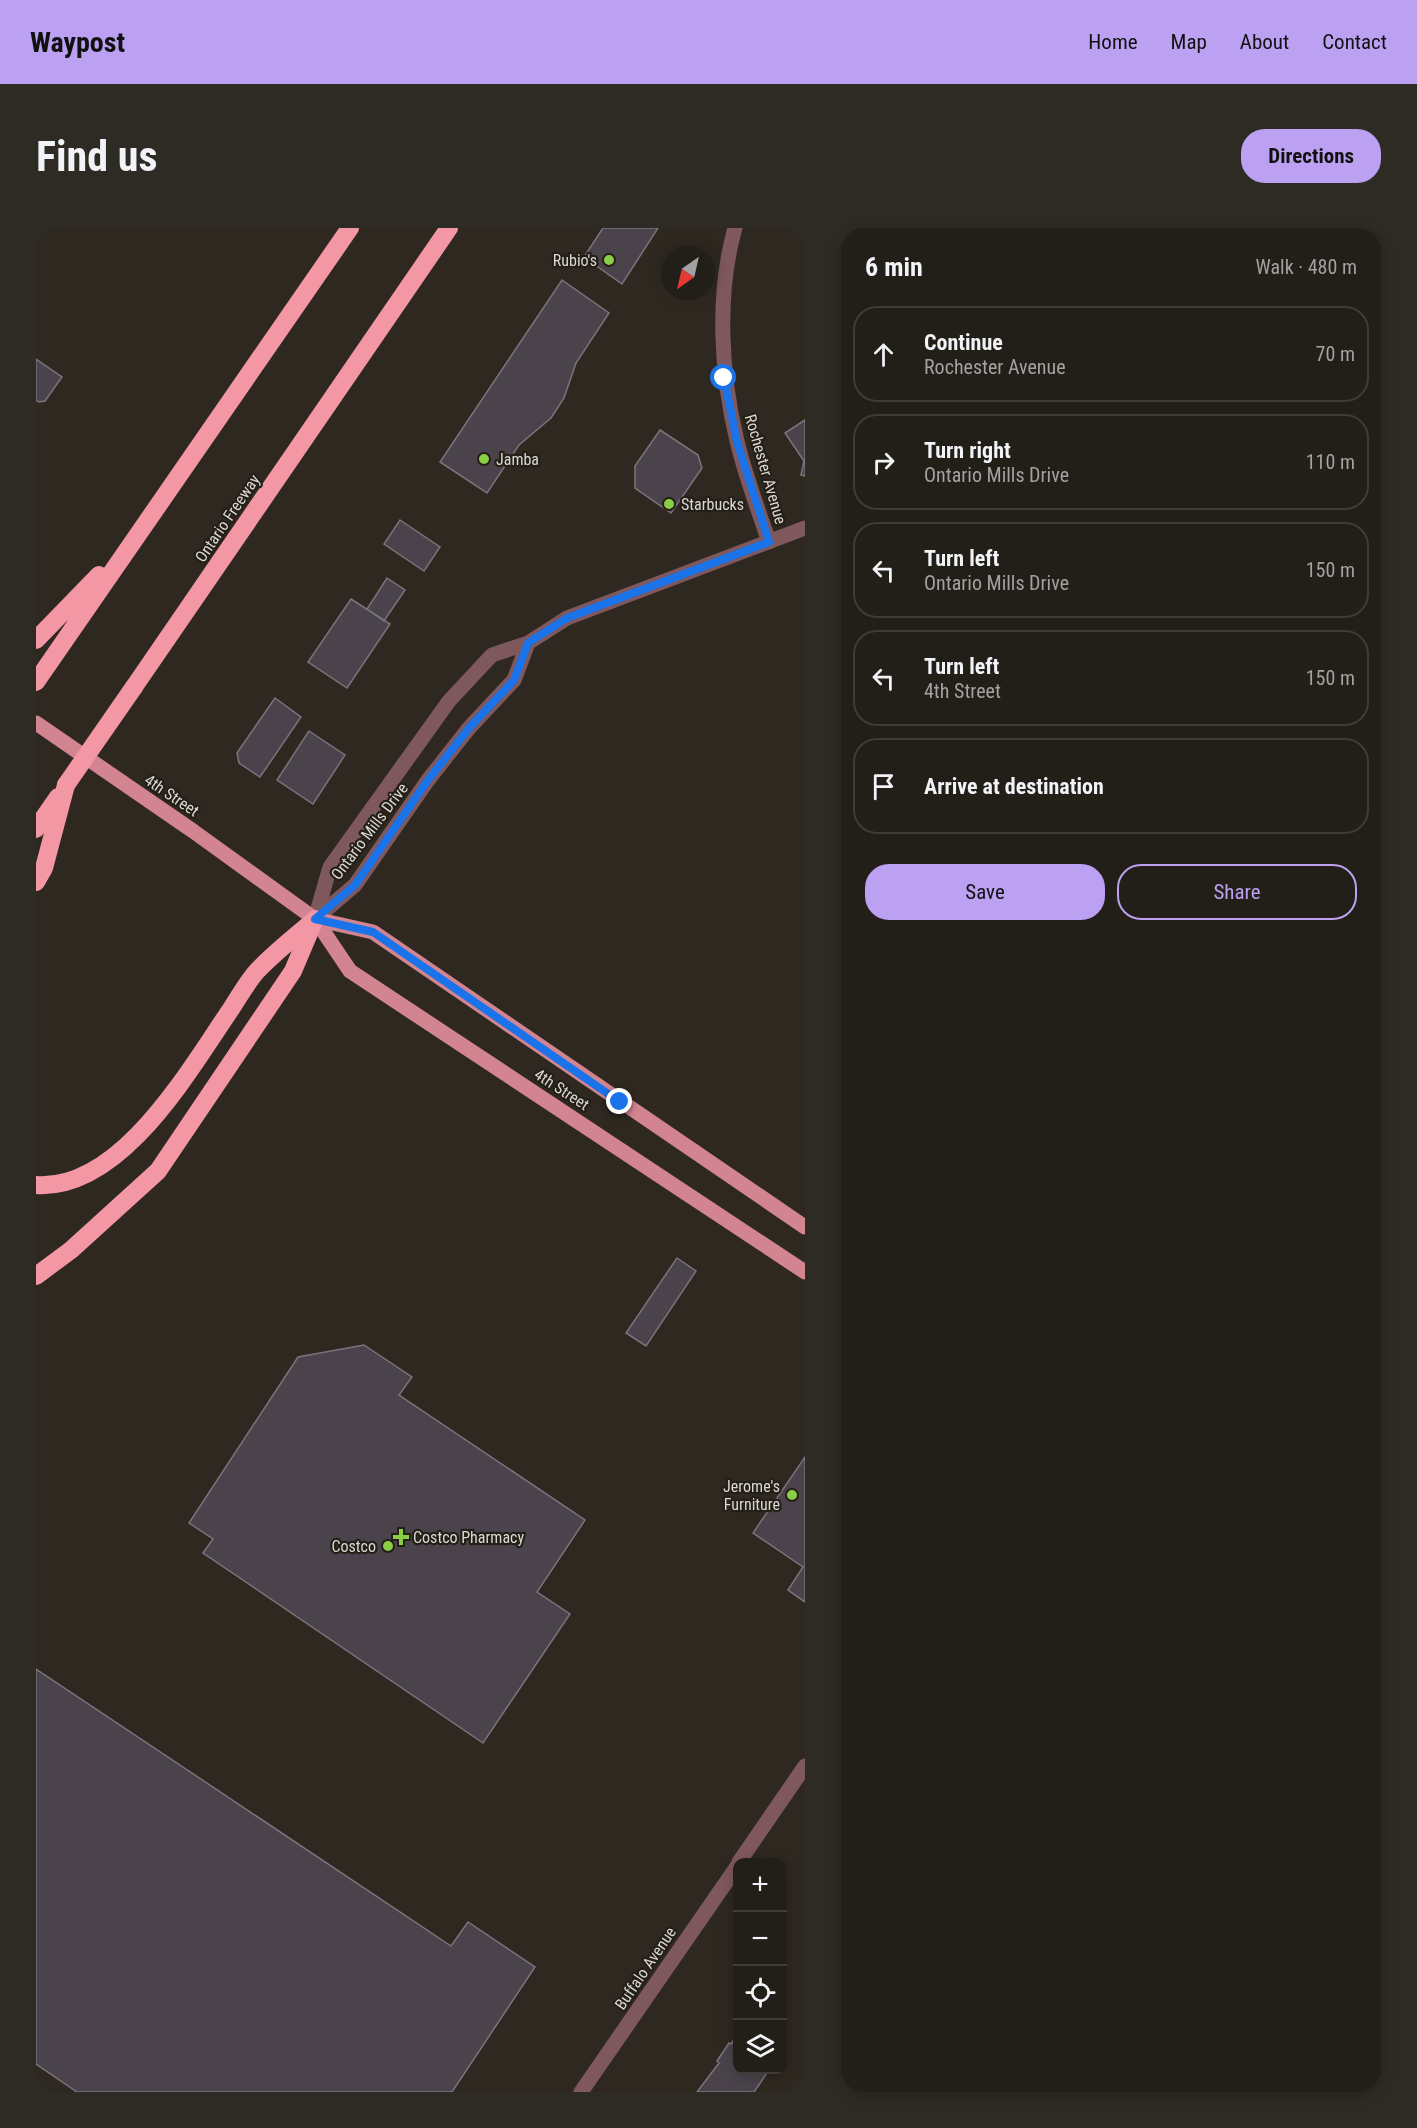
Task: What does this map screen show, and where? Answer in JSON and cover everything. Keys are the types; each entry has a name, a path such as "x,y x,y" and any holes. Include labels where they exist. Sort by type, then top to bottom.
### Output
{"highway":[{"path":"36,682 350,228"},
{"name":"Ontario Freeway","path":"44,827 66,785 449,228"},
{"path":"36,640 135,537"},
{"path":"36,882 44,868 44,827"},
{"path":"36,1185 52,1186 81,1178 109,1160 146,1126 177,1087 256,972 315,919"},
{"path":"36,1276 71,1250 158,1171 293,971 315,919"}],"main road":[{"name":"4th Street","path":"36,723 193,831 315,919 350,971 805,1272"},
{"name":"4th Street","path":"315,919 373,932 805,1227"}],"street":[{"name":"Rochester Avenue","path":"735,228 723,314 724,378 737,442 769,542"},
{"name":"Ontario Mills Drive","path":"315,919 330,867 449,701 492,655 528,643 567,618 805,528"},
{"name":"Ontario Mills Drive","path":"315,919 355,885 469,728 514,680 528,643"},
{"name":"Buffalo Avenue","path":"742,1858 805,1766"},
{"name":"Buffalo Avenue","path":"581,2092 733,1871"}],"building":[{"path":"603,228 658,228 622,284 584,257"},
{"path":"562,280 609,313 576,363 564,398 551,418 519,445 487,493 440,462"},
{"path":"36,359 62,377 45,401 39,402 36,400"},
{"path":"805,420 805,476 801,475 804,461 785,433"},
{"path":"660,430 698,455 702,468 671,513 635,488 635,466"},
{"path":"400,520 440,547 424,571 384,544"},
{"path":"387,578 405,590 384,621 367,609"},
{"path":"351,599 390,624 347,688 308,662"},
{"path":"275,698 301,717 260,777 239,763 237,753"},
{"path":"309,731 345,755 313,804 277,780"},
{"path":"677,1258 696,1271 646,1346 626,1333"},
{"name":"Costco","path":"364,1345 412,1377 399,1395 585,1520 537,1592 570,1614 483,1743 203,1553 213,1539 189,1523 298,1357"},
{"name":"Jerome's Furniture","path":"805,1457 805,1602 788,1590 803,1567 753,1533"},
{"path":"36,1669 451,1946 468,1922 535,1967 452,2092 77,2092 36,2064"},
{"path":"733,2041 733,2074 766,2074 754,2092 697,2092 719,2063 717,2061 729,2043"}],"place":[{"name":"Rubio's","path":"609,260"},
{"name":"Jamba","path":"484,459"},
{"name":"Starbucks","path":"669,504"},
{"name":"Jerome's Furniture","path":"792,1495"},
{"name":"Costco Pharmacy","path":"401,1537"},
{"name":"Costco","path":"388,1546"}],"route":[{"path":"620,1102 373,932 315,919 355,885 428,780 469,728 514,680 528,643 567,618 769,542 737,442 724,378"}]}
